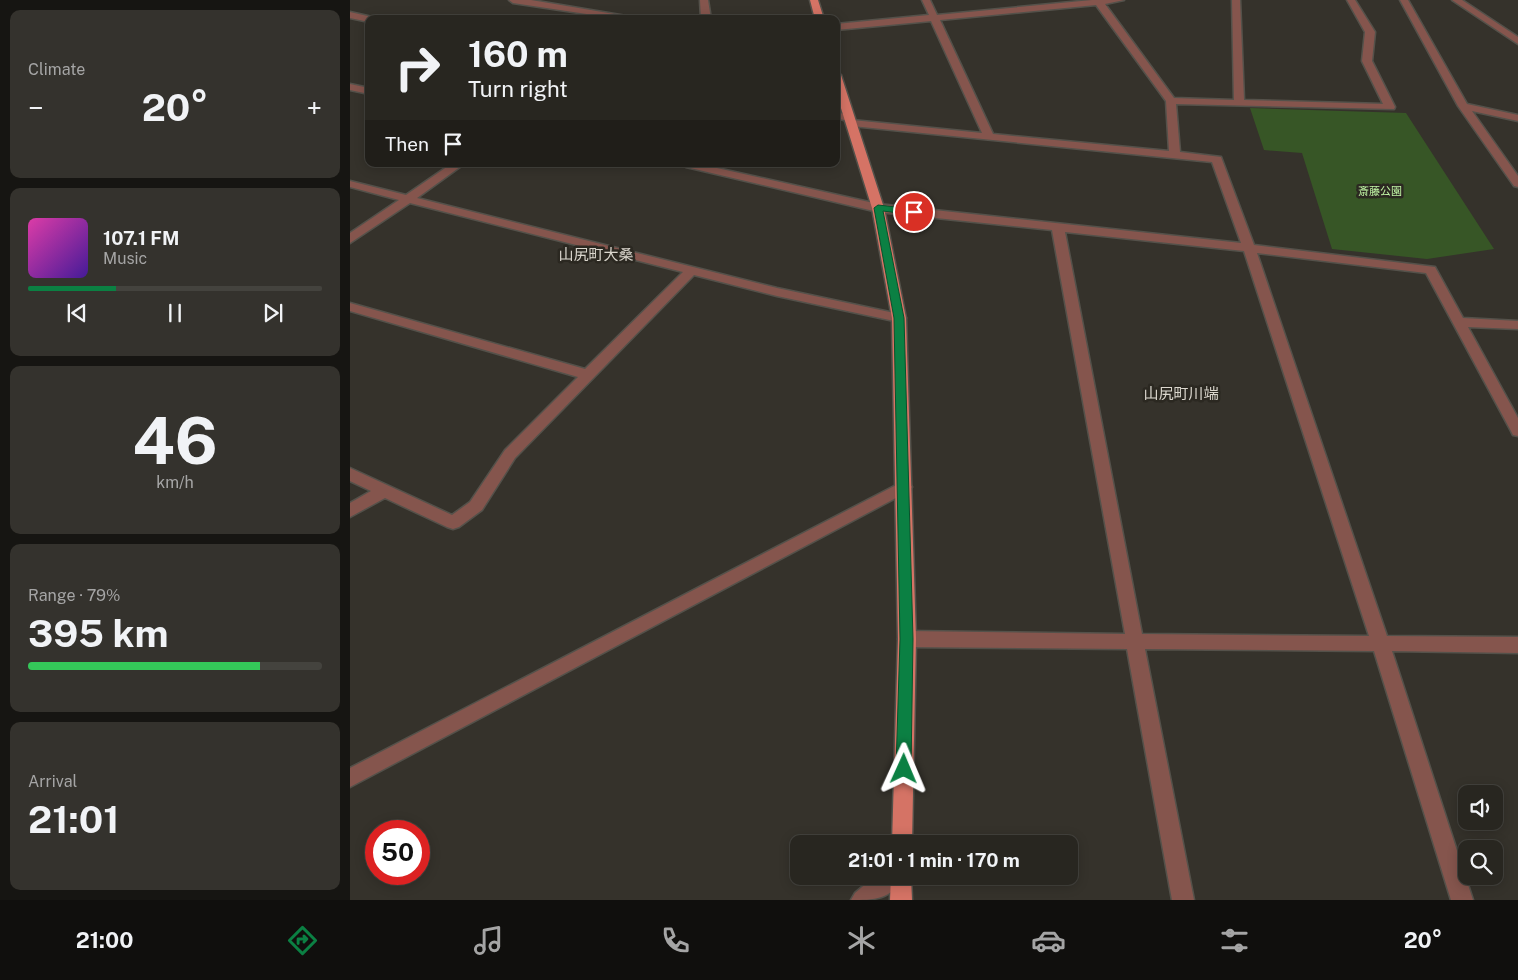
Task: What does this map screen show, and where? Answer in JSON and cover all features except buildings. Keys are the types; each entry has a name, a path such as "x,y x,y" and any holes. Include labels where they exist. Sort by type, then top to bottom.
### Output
{"main road":[{"path":"814,0 819,15"},
{"path":"840,93 846,119 878,208 899,318 907,639 902,835"},
{"path":"901,885 901,900"}],"street":[{"path":"513,0 613,15"},
{"path":"704,0 706,15"},
{"path":"926,0 988,135"},
{"path":"840,27 1120,0"},
{"path":"1236,0 1239,102"},
{"path":"1171,101 1390,107 1367,61 1370,32 1351,0"},
{"path":"1404,0 1463,106 1518,184"},
{"path":"1456,0 1518,41"},
{"path":"1098,1 1171,101 1176,154"},
{"path":"350,15 365,18"},
{"path":"350,87 365,90"},
{"path":"1463,106 1518,118"},
{"path":"846,119 1217,159 1249,248 1381,644 1462,900"},
{"path":"350,239 454,167"},
{"path":"699,167 878,208 1249,248 1431,270 1518,431"},
{"path":"350,184 778,292 899,318"},
{"path":"1058,228 1184,900"},
{"path":"350,474 453,523 476,506 510,454 692,270"},
{"path":"350,307 588,375"},
{"path":"1460,322 1518,325"},
{"path":"350,778 904,487"},
{"path":"350,511 384,491"},
{"path":"907,639 1518,645"},
{"path":"862,900 881,885"}],"green space":[{"name":"斎藤公園","path":"1250,108 1406,113 1494,249 1427,259 1332,249 1302,153 1264,150"}],"district":[{"name":"山尻町大桑","path":"596,254"},
{"name":"山尻町川端","path":"1181,393"}],"route":[{"path":"904,769 907,639 899,318 878,208 914,212"}]}
